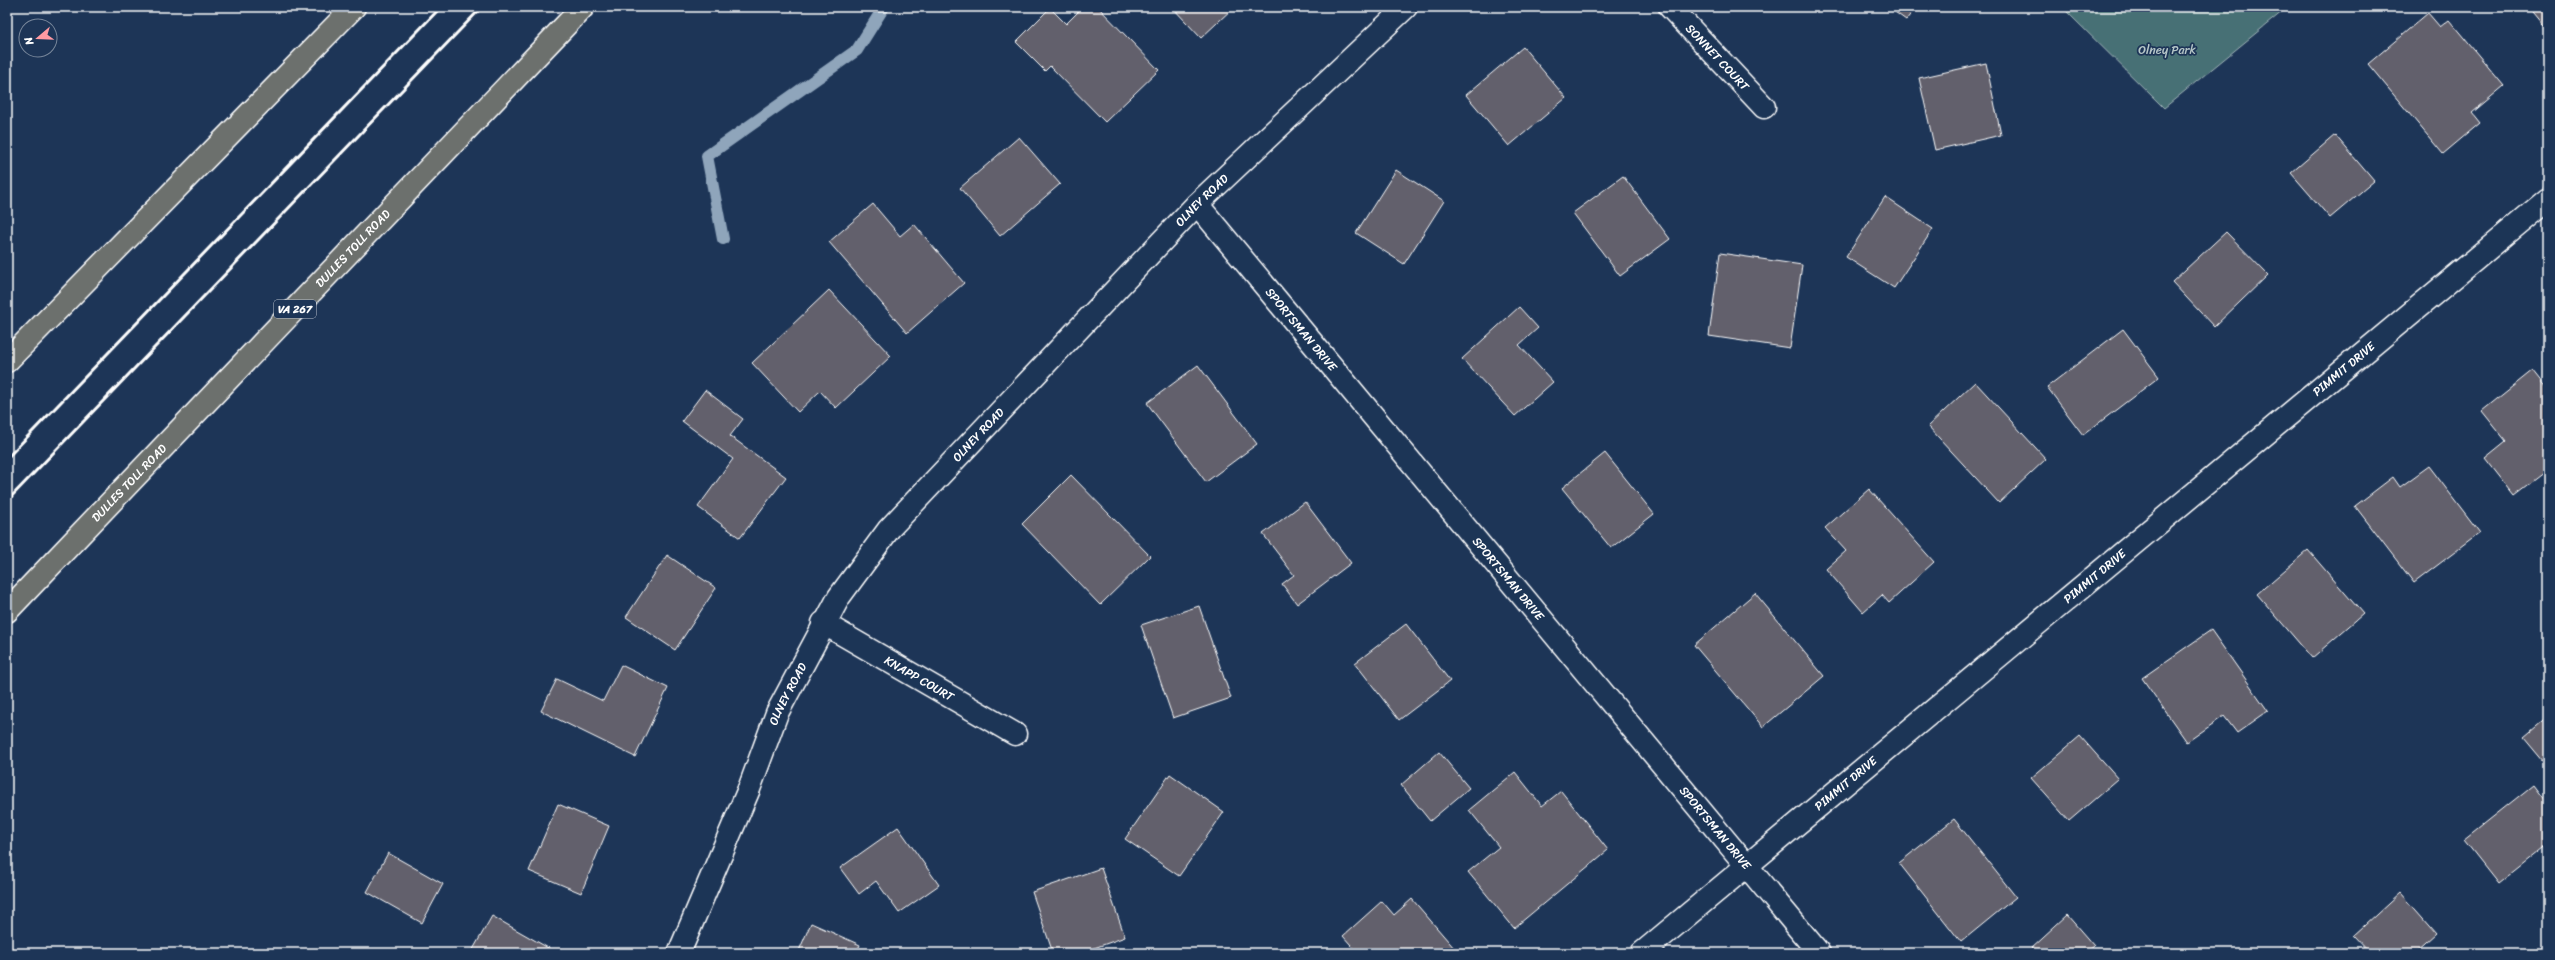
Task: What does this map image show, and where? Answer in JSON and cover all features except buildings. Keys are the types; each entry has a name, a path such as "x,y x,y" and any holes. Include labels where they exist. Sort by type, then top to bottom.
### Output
{"highway":[{"path":"7,361 354,7"},
{"name":"DULLES TOLL ROAD","path":"7,611 583,7"}],"street":[{"name":"OLNEY ROAD","path":"679,953 749,789 776,712 823,623 839,597 889,529 1196,204 1406,7"},
{"name":"SONNET COURT","path":"1670,7 1764,107"},
{"name":"PIMMIT DRIVE","path":"1642,953 2548,199"},
{"name":"SPORTSMAN DRIVE","path":"1196,204 1819,953"},
{"name":"KNAPP COURT","path":"823,623 1015,734"}],"green space":[{"name":"Olney Park","path":"2062,7 2288,7 2164,108"}],"waterway":[{"path":"723,239 707,156 857,50 884,7"}],"railway":[{"path":"7,458 441,7"},
{"path":"7,501 482,7"}]}
